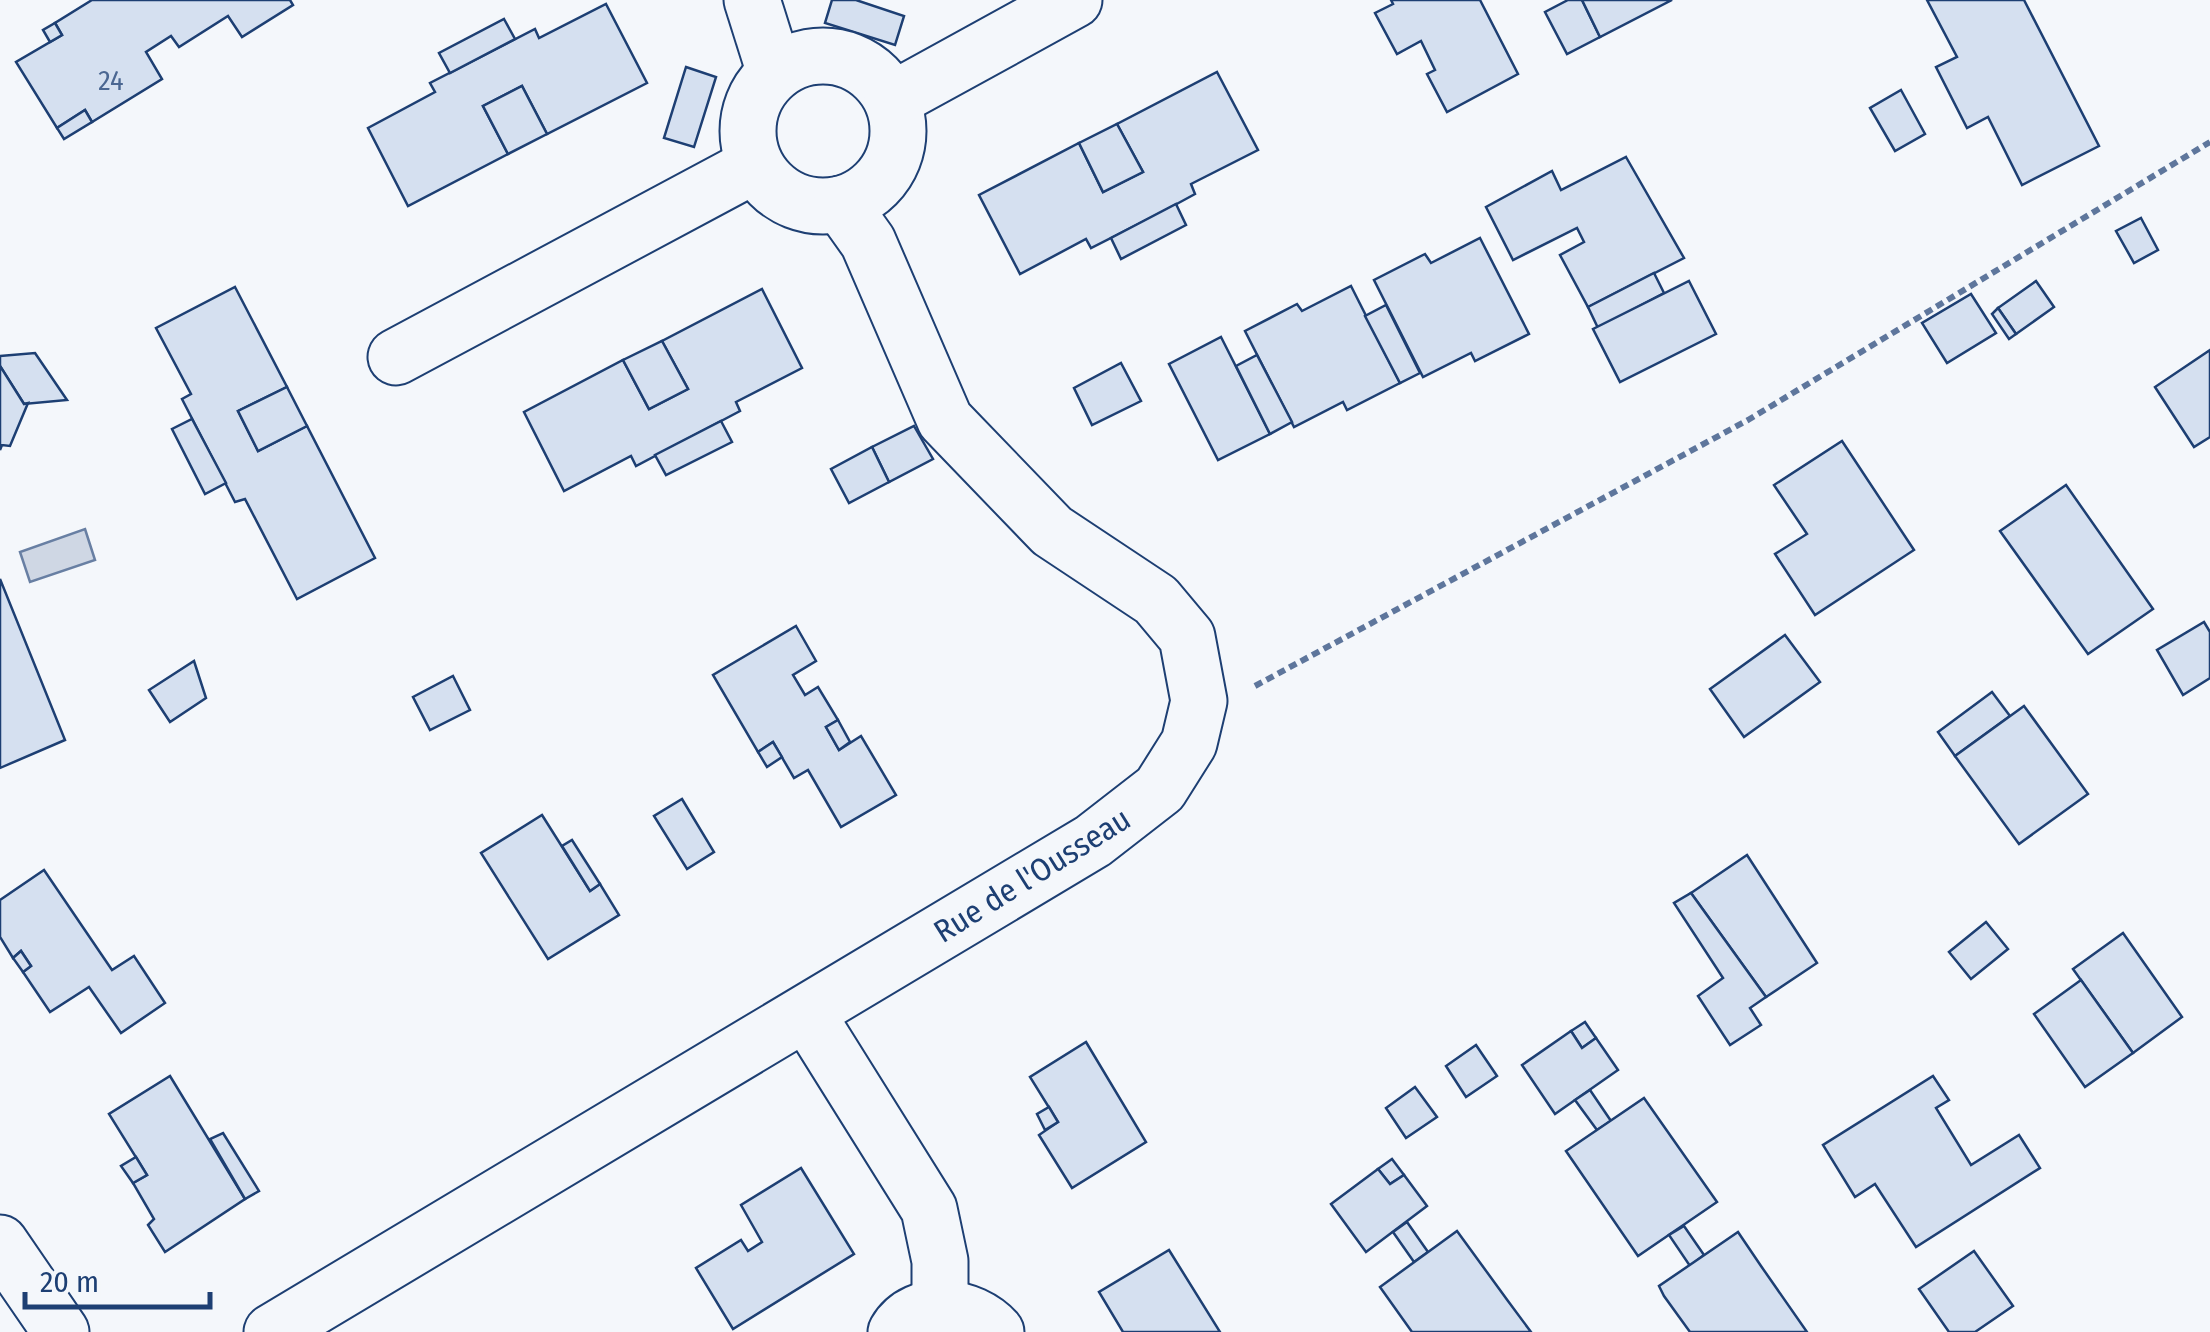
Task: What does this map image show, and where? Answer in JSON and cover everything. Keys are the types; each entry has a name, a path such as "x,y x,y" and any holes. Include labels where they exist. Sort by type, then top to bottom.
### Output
{"street":[{"path":"752,0 776,73"},
{"path":"892,100 1074,0"},
{"path":"818,56 840,58 861,66 892,100 898,143 891,164 861,196 841,204 816,206 791,199 770,185 755,165 748,140 749,115 759,91 795,61 818,56"},
{"path":"396,357 755,165"},
{"name":"Rue de l'Ousseau","path":"272,1332 807,1014 1136,812 1177,766 1195,724 1198,701 1194,657 1174,617 1156,600 1052,531 1011,494 945,420 868,242 841,204"},
{"path":"807,1014 929,1209 940,1261 918,1319 982,1316 996,1332"},
{"path":"0,1243 61,1332"}],"path":[{"path":"1195,724 1255,686 1748,420 2210,142"}],"shaded area":[{"path":"85,529 95,560 30,582 20,552"}],"building":[{"path":"92,0 290,0 293,5 242,37 228,16 179,47 171,36 146,52 162,79 92,122 85,110 57,128 16,62 62,35 55,23"},
{"path":"832,0 856,0 904,16 895,45 825,23"},
{"path":"1391,0 1480,0 1518,74 1447,112 1427,74 1435,70 1421,41 1397,54 1375,13 1393,4"},
{"path":"1568,0 1582,0 1600,37 1567,54 1545,12"},
{"path":"1582,0 1672,0 1600,37"},
{"path":"1927,0 2024,0 2099,146 2022,185 1988,117 1967,128 1936,67 1957,57"},
{"path":"606,4 647,83 547,134 522,86 483,106 508,154 408,206 368,128 435,92 430,83 535,29 539,38"},
{"path":"504,19 515,39 450,73 439,53"},
{"path":"55,23 62,35 50,42 43,30"},
{"path":"686,67 716,77 694,147 664,138"},
{"path":"1217,72 1258,150 1191,184 1195,194 1162,212 1091,248 1086,239 1020,274 979,195 1079,143 1103,192 1143,172 1117,124"},
{"path":"522,86 547,134 508,154 483,106"},
{"path":"1901,90 1925,134 1895,151 1870,108"},
{"path":"85,110 92,122 64,139 57,128"},
{"path":"1117,124 1143,172 1103,192 1079,143"},
{"path":"1626,157 1684,258 1588,307 1560,255 1584,242 1577,228 1513,260 1486,207 1552,171 1561,190"},
{"path":"1176,204 1186,225 1121,259 1111,238"},
{"path":"2141,218 2158,250 2134,263 2116,231"},
{"path":"1480,238 1529,334 1475,361 1471,353 1423,377 1374,280 1425,254 1431,263"},
{"path":"1654,273 1664,293 1598,328 1588,307"},
{"path":"1689,281 1716,334 1620,382 1593,329"},
{"path":"2036,281 2054,307 2016,334 1998,308"},
{"path":"1351,286 1400,383 1347,410 1343,402 1294,427 1245,331 1297,304 1302,311"},
{"path":"235,287 287,387 238,411 258,451 307,426 375,558 297,599 245,499 235,502 182,399 191,394 156,328"},
{"path":"762,289 802,368 736,402 740,411 636,466 631,456 564,491 524,412 623,360 649,409 688,389 662,341"},
{"path":"1971,294 1996,333 1947,363 1922,323"},
{"path":"1386,305 1420,373 1400,383 1365,316"},
{"path":"1998,308 2016,334 2009,339 1992,314"},
{"path":"1221,337 1270,434 1218,460 1169,364"},
{"path":"662,341 688,389 649,409 623,360"},
{"path":"2210,350 2210,437 2194,447 2155,387"},
{"path":"35,353 67,400 24,404 0,366 0,356"},
{"path":"1257,355 1292,422 1270,434 1236,366"},
{"path":"1121,363 1141,401 1092,425 1074,388"},
{"path":"0,366 24,404 28,403 10,446 2,445 0,450"},
{"path":"287,387 307,426 258,451 238,411"},
{"path":"192,419 226,483 205,494 172,429"},
{"path":"721,421 732,442 666,475 655,455"},
{"path":"914,426 933,459 889,482 872,447"},
{"path":"1842,441 1914,550 1815,615 1775,554 1807,534 1774,485"},
{"path":"872,447 889,482 849,503 831,469"},
{"path":"2066,485 2153,609 2088,654 2000,531"},
{"path":"0,579 65,740 0,768"},
{"path":"2204,622 2210,632 2210,678 2183,695 2157,650"},
{"path":"796,626 816,661 793,675 805,695 818,687 838,720 826,727 839,750 861,736 896,795 841,827 808,770 794,778 773,742 758,752 713,675"},
{"path":"1785,635 1820,682 1744,737 1710,689"},
{"path":"194,661 206,698 170,722 149,690"},
{"path":"453,676 470,710 430,730 413,697"},
{"path":"1992,692 2010,716 1955,756 1938,732"},
{"path":"2024,706 2088,794 2019,844 1955,756"},
{"path":"838,720 850,742 839,750 826,727"},
{"path":"773,742 782,757 767,767 758,752"},
{"path":"682,799 714,852 687,869 654,816"},
{"path":"542,815 590,891 600,884 619,915 548,959 481,853"},
{"path":"572,840 600,884 590,891 562,846"},
{"path":"1747,855 1817,963 1766,997 1691,893"},
{"path":"44,870 112,970 134,956 165,1003 121,1033 89,987 50,1012 23,972 31,966 21,951 13,958 0,937 0,900"},
{"path":"1691,893 1766,997 1750,1008 1761,1025 1730,1045 1698,996 1723,978 1674,903"},
{"path":"1986,922 2008,949 1971,979 1949,952"},
{"path":"2123,933 2182,1017 2133,1053 2073,969"},
{"path":"21,951 31,966 23,972 13,958"},
{"path":"2081,980 2133,1053 2085,1087 2034,1014"},
{"path":"1585,1022 1596,1038 1582,1048 1571,1031"},
{"path":"1571,1031 1582,1048 1596,1038 1618,1070 1555,1114 1522,1065"},
{"path":"1086,1042 1146,1142 1072,1188 1039,1135 1058,1122 1030,1077"},
{"path":"1476,1045 1497,1076 1466,1097 1446,1066"},
{"path":"170,1076 245,1199 165,1252 148,1225 154,1219 133,1183 147,1175 109,1114"},
{"path":"1933,1076 1949,1100 1936,1108 1971,1165 2019,1135 2040,1168 1916,1247 1875,1184 1855,1197 1823,1145"},
{"path":"1415,1087 1437,1117 1406,1138 1386,1108"},
{"path":"1590,1090 1611,1121 1597,1130 1575,1100"},
{"path":"1644,1098 1717,1202 1638,1256 1566,1151"},
{"path":"1049,1107 1058,1122 1045,1130 1037,1114"},
{"path":"223,1133 259,1191 245,1199 210,1139"},
{"path":"136,1157 147,1175 133,1183 121,1166"},
{"path":"1392,1159 1404,1175 1390,1184 1378,1169"},
{"path":"801,1168 854,1254 733,1329 696,1268 741,1240 748,1251 762,1242 741,1205"},
{"path":"1378,1169 1390,1184 1404,1175 1427,1206 1366,1252 1331,1204"},
{"path":"1407,1222 1428,1252 1414,1262 1393,1232"},
{"path":"1684,1226 1704,1255 1690,1266 1669,1235"},
{"path":"1457,1231 1531,1332 1412,1332 1380,1287"},
{"path":"1738,1232 1807,1332 1690,1332 1664,1296 1659,1286"},
{"path":"1169,1250 1220,1332 1123,1332 1099,1292"},
{"path":"1974,1251 2013,1306 1975,1332 1949,1332 1919,1289"}]}
